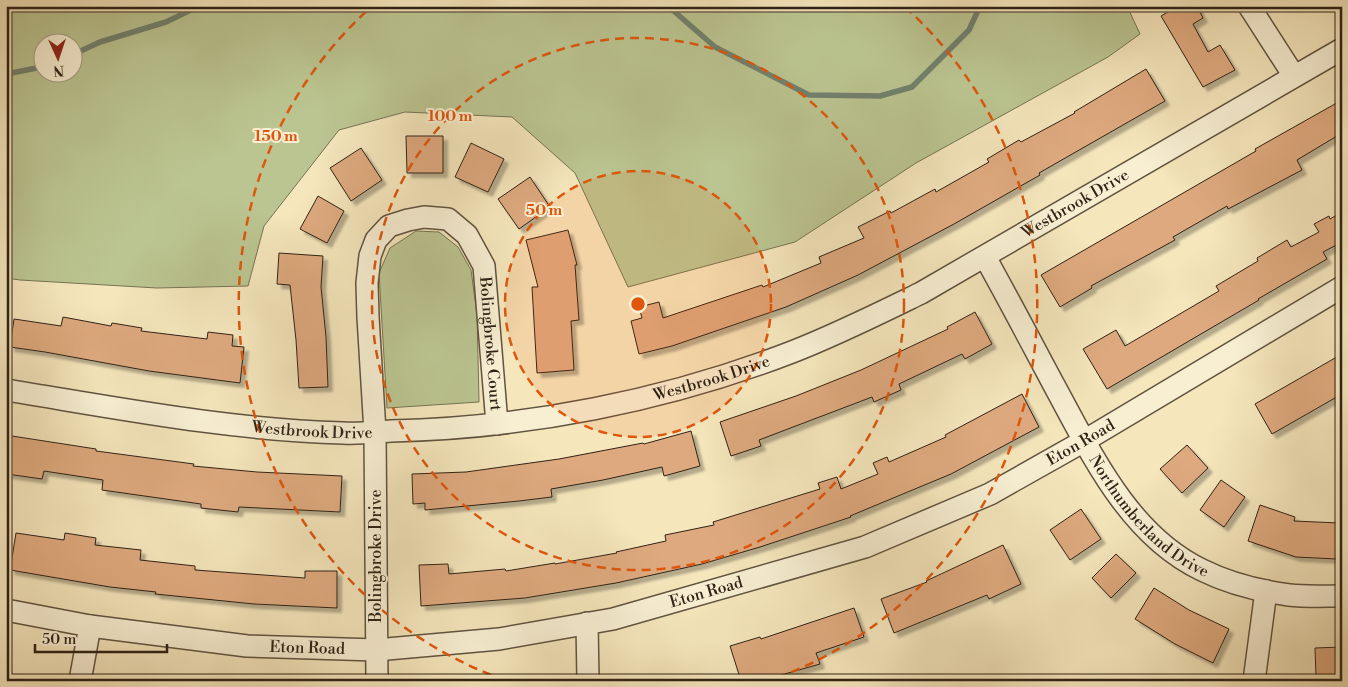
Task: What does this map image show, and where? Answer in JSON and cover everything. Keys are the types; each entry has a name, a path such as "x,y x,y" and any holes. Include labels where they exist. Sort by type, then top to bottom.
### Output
{"street":[{"path":"1248,6 1294,76"},
{"name":"Westbrook Drive","path":"6,390 244,427 346,433 427,430 497,424 615,405 696,384 781,355 861,322 921,293 1342,49"},
{"name":"Bolingbroke Court","path":"375,432 368,317 370,256 376,240 389,226 424,217 448,219 467,235 484,266 497,424"},
{"name":"Northumberland Drive","path":"985,257 1084,441 1106,478 1133,514 1156,539 1201,570 1224,579 1266,591 1290,595 1342,596"},
{"name":"Eton Road","path":"6,610 90,626 247,646 376,650 499,639 613,619 865,547 990,494 1084,441 1342,287"},
{"name":"Bolingbroke Drive","path":"375,432 377,681"},
{"path":"1254,681 1266,591"},
{"path":"587,623 588,681"},
{"path":"80,681 90,626"}],"green space":[{"path":"6,6 1127,6 1140,34 1108,57 916,163 795,242 628,287 575,173 512,117 405,112 339,130 264,226 248,286 157,288 6,278"},
{"path":"416,231 439,232 458,247 471,270 477,314 479,402 387,408 379,273 390,248"}],"building":[{"path":"1178,6 1197,6 1203,18 1193,24 1208,52 1220,45 1235,70 1203,87 1161,16"},
{"path":"1146,69 1165,101 954,224 858,275 786,307 672,346 639,354 631,321 642,318 639,307 659,302 663,318 762,285 763,287 821,263 819,257 864,238 858,227 890,211 891,213 935,189 936,192 989,162 987,159 1019,140 1021,142 1075,113"},
{"path":"1342,100 1342,133 1297,160 1302,170 1228,209 1227,206 1173,237 1175,240 1091,286 1092,288 1060,307 1041,275"},
{"path":"406,136 443,136 443,173 407,173"},
{"path":"471,143 504,159 488,192 455,177"},
{"path":"361,148 382,180 351,201 330,168"},
{"path":"530,177 550,207 519,229 498,199"},
{"path":"318,196 344,211 327,243 300,229"},
{"path":"1342,212 1342,242 1323,252 1327,259 1107,389 1083,349 1116,330 1125,346 1219,291 1216,286 1258,261 1257,258 1287,240 1291,247 1319,232 1314,224 1329,216 1330,219"},
{"path":"568,230 577,265 575,265 579,320 571,321 574,370 537,373 532,287 538,287 526,240"},
{"path":"279,253 323,256 321,287 328,387 299,388 290,285 277,284"},
{"path":"975,312 992,344 965,359 962,354 899,384 901,390 874,402 872,397 759,440 761,446 731,456 720,422 796,396 861,370 948,329 947,327"},
{"path":"63,317 111,326 112,323 142,328 141,331 207,339 208,332 233,335 232,346 244,347 240,383 149,371 10,347 14,319 61,326"},
{"path":"1342,354 1342,394 1272,434 1255,404"},
{"path":"1022,394 1039,427 951,474 851,517 702,564 616,583 525,598 421,606 419,565 448,564 449,574 505,569 506,571 617,553 666,541 665,535 714,525 713,522 820,489 818,483 837,477 841,489 878,474 873,463 887,457 889,462 946,437 945,435"},
{"path":"691,431 700,466 664,476 662,467 551,489 552,497 425,510 425,503 413,504 412,474 466,472 559,459 644,444"},
{"path":"12,436 96,449 96,451 194,464 193,466 257,472 342,476 340,512 239,507 238,512 201,508 201,504 102,490 103,480 44,471 42,479 7,474"},
{"path":"1187,445 1208,468 1182,493 1160,469"},
{"path":"1221,480 1245,497 1224,527 1200,510"},
{"path":"1260,505 1295,517 1294,521 1339,523 1336,559 1296,557 1248,541"},
{"path":"1081,509 1101,539 1070,560 1050,530"},
{"path":"16,533 64,540 65,533 96,538 95,545 141,550 140,560 195,566 195,570 305,578 305,571 337,571 337,608 254,604 155,594 156,592 110,587 10,570"},
{"path":"1003,545 1021,584 989,599 987,595 894,633 881,599 927,582"},
{"path":"1116,554 1136,573 1111,598 1092,578"},
{"path":"1154,588 1189,610 1229,629 1213,663 1175,644 1135,619"},
{"path":"854,608 864,637 816,653 820,664 760,681 741,681 730,646 760,637 761,639"},
{"path":"1342,647 1342,675 1316,676 1315,648"}],"waterway":[{"path":"82,50 100,42 166,22 199,6"},
{"path":"668,6 715,47 809,95 880,96 912,87 969,30 980,6"},
{"path":"6,74 32,69"}]}
